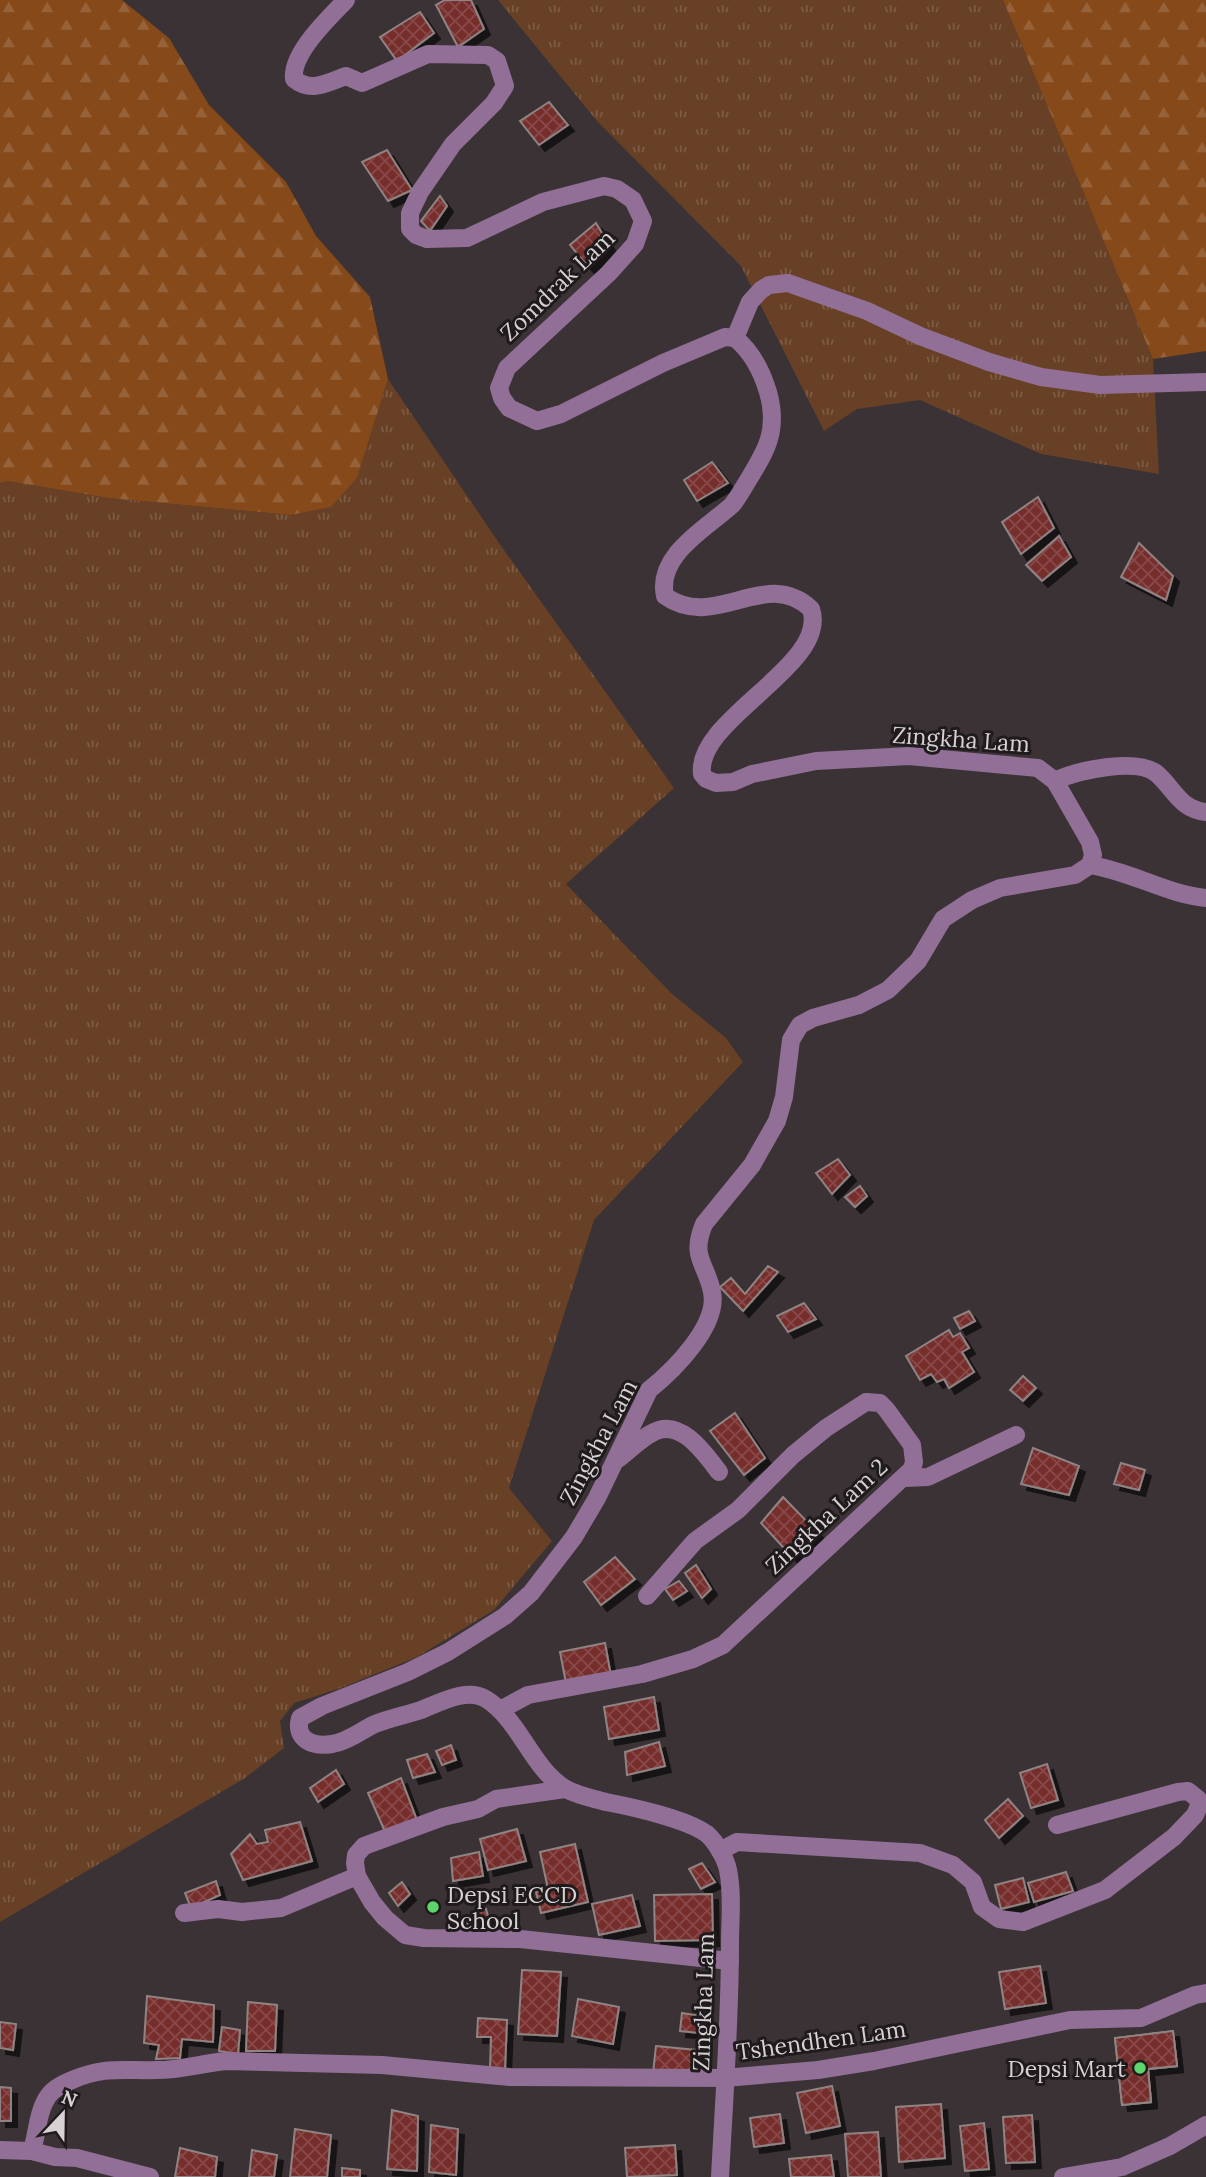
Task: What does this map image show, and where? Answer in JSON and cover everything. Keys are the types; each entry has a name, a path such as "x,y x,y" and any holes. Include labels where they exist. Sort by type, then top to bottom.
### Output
{"street":[{"name":"Zomdrak Lam","path":"346,0 313,36 293,70 294,79 302,85 314,88 346,76 362,83 428,54 488,55 497,61 505,86 494,103 453,144 420,192 410,213 410,229 416,235 427,239 467,239 543,202 604,186 617,188 634,200 643,221 635,244 610,274 507,368 499,388 509,408 537,421 561,414 663,363 725,337 735,338"},
{"path":"735,338 750,302 761,290 769,285 788,283 989,362 1041,377 1100,385 1206,382"},
{"name":"Zingkha Lam","path":"735,338 744,345 765,382 771,403 772,424 768,443 763,458 733,504 677,554 665,578 665,596 677,604 697,609 762,594 785,594 795,596 811,609 813,622 803,646 771,685 714,736 704,755 702,774 716,783 733,782 752,774 816,761 909,756 1038,768 1055,781"},
{"path":"1206,812 1185,806 1157,774 1137,765 1076,774 1055,781 1090,842 1093,855 1090,865 1124,872 1172,890 1206,898"},
{"name":"Zingkha Lam","path":"502,1709 482,1696 443,1699 420,1710 377,1723 335,1744 309,1743 303,1739 298,1726 300,1718 321,1706 361,1692 438,1657 505,1616 531,1594 574,1537 597,1498 649,1390 662,1380 691,1347 712,1311 711,1289 698,1252 700,1232 752,1165 777,1121 784,1097 791,1040 800,1025 813,1018 859,1005 888,990 918,961 943,919 972,901 1000,888 1075,875 1090,865"},
{"name":"Zingkha Lam 2","path":"502,1709 528,1695 642,1674 693,1659 723,1644 904,1478 914,1462 912,1445 880,1403 866,1402 810,1441 738,1510 695,1541 648,1596"},
{"path":"613,1463 657,1430 673,1429 698,1446 719,1472"},
{"path":"904,1478 928,1477 1016,1435"},
{"path":"502,1709 552,1777 565,1788 584,1797 682,1822 707,1835 720,1851 737,1842 920,1853 953,1864 973,1882 982,1908 999,1919 1023,1922 1105,1890 1174,1837 1195,1815 1199,1807 1198,1800 1188,1791 1178,1792 1057,1825"},
{"path":"565,1788 496,1799 478,1809 443,1817 364,1846 356,1855 357,1876 385,1919 405,1935 424,1938 520,1939 730,1961"},
{"name":"Zingkha Lam","path":"720,1851 728,1868 730,1961 720,2177"},
{"path":"184,1913 218,1909 242,1912 281,1908 357,1876"},
{"name":"Tshendhen Lam","path":"32,2151 43,2103 51,2091 104,2069 192,2068 227,2061 382,2065 510,2077 576,2076 624,2080 725,2078 818,2070 874,2061 1070,2020 1141,2018 1206,1993"},
{"path":"1063,2177 1122,2167 1170,2146 1206,2125"},
{"path":"0,2150 32,2151 55,2157 77,2158 141,2176"}],"green space":[{"path":"0,0 122,0 169,38 209,105 286,182 316,236 370,297 388,379 357,478 331,507 291,515 108,498 8,481 0,483"},
{"path":"498,0 1003,0 1153,359 1159,474 1041,454 920,400 857,409 824,431 741,266 597,121"},
{"path":"1003,0 1206,0 1206,351 1153,359"},
{"path":"388,379 499,543 674,788 566,884 671,993 726,1038 743,1062 594,1220 509,1488 552,1541 494,1610 417,1657 341,1688 294,1703 280,1721 284,1748 245,1778 0,1922 0,483 8,481 108,498 291,515 330,507 357,478"}],"building":[{"path":"445,0 471,0 484,29 458,47 436,5"},
{"path":"420,12 434,33 397,61 380,37"},
{"path":"549,102 568,125 539,145 520,121"},
{"path":"387,150 412,190 388,201 362,162"},
{"path":"440,196 447,206 430,231 421,221"},
{"path":"596,223 609,245 589,268 570,245"},
{"path":"712,462 728,483 697,501 684,480"},
{"path":"1038,497 1054,528 1021,554 1002,522"},
{"path":"1059,536 1071,557 1042,581 1026,565"},
{"path":"1139,543 1173,576 1166,600 1121,577"},
{"path":"838,1159 850,1175 832,1194 816,1173"},
{"path":"860,1186 867,1196 855,1207 845,1197"},
{"path":"768,1266 778,1272 743,1311 720,1287 731,1278 745,1294"},
{"path":"804,1303 816,1319 788,1332 777,1316"},
{"path":"969,1311 975,1321 960,1329 954,1318"},
{"path":"949,1330 953,1337 960,1333 969,1348 962,1352 974,1372 949,1388 944,1379 937,1382 931,1374 920,1380 906,1356"},
{"path":"1023,1376 1036,1388 1023,1401 1010,1390"},
{"path":"735,1413 765,1458 744,1475 710,1431"},
{"path":"1033,1448 1079,1466 1069,1495 1021,1484"},
{"path":"1121,1463 1145,1470 1139,1490 1114,1484"},
{"path":"783,1497 818,1533 793,1558 761,1523"},
{"path":"615,1557 635,1579 601,1605 584,1582"},
{"path":"696,1565 711,1589 702,1598 685,1573"},
{"path":"679,1581 687,1591 673,1600 665,1589"},
{"path":"605,1643 611,1676 566,1683 560,1652"},
{"path":"654,1697 659,1730 609,1739 604,1707"},
{"path":"659,1742 665,1766 627,1775 625,1752"},
{"path":"451,1745 456,1760 442,1765 436,1751"},
{"path":"427,1754 435,1772 413,1778 407,1760"},
{"path":"1047,1764 1058,1800 1031,1808 1020,1773"},
{"path":"336,1770 344,1784 318,1802 310,1788"},
{"path":"401,1778 418,1823 386,1834 368,1793"},
{"path":"1008,1799 1023,1816 999,1838 985,1820"},
{"path":"300,1822 312,1861 243,1880 231,1854 250,1834 257,1844 268,1842 265,1830"},
{"path":"517,1829 526,1861 488,1870 480,1839"},
{"path":"575,1844 588,1902 541,1913 536,1892 548,1889 540,1852"},
{"path":"479,1852 483,1876 453,1881 451,1858"},
{"path":"702,1863 715,1882 701,1889 689,1869"},
{"path":"1066,1872 1073,1891 1034,1902 1028,1883"},
{"path":"1023,1878 1029,1902 1001,1909 995,1885"},
{"path":"216,1881 220,1895 191,1908 185,1893"},
{"path":"402,1882 410,1894 398,1906 389,1893"},
{"path":"712,1894 713,1940 655,1941 654,1895"},
{"path":"632,1895 640,1926 599,1935 592,1904"},
{"path":"486,1909 492,1930 468,1932 467,1918 474,1916 473,1911"},
{"path":"1040,1966 1046,2003 1005,2009 999,1972"},
{"path":"522,1970 561,1972 557,2036 518,2034"},
{"path":"147,1996 214,2005 213,2042 182,2039 180,2058 156,2059 159,2045 144,2043"},
{"path":"578,1999 619,2007 613,2044 572,2036"},
{"path":"248,2002 277,2005 275,2051 246,2051"},
{"path":"682,2013 701,2016 699,2033 680,2031"},
{"path":"478,2018 507,2020 505,2070 490,2069 491,2037 477,2037"},
{"path":"0,2022 16,2024 13,2050 0,2048"},
{"path":"222,2027 240,2030 238,2054 219,2051"},
{"name":"Depsi Mart","path":"1173,2031 1177,2066 1148,2069 1151,2102 1122,2105 1115,2038"},
{"name":"Depsi Mart","path":"1173,2031 1177,2066 1148,2069 1151,2102 1122,2105 1115,2038"},
{"path":"656,2046 696,2050 694,2077 653,2073"},
{"path":"832,2086 840,2126 806,2133 797,2093"},
{"path":"0,2087 11,2088 11,2121 0,2121"},
{"path":"941,2104 945,2158 899,2162 896,2107"},
{"path":"392,2110 418,2116 417,2171 387,2169"},
{"path":"780,2114 784,2143 754,2147 750,2118"},
{"path":"1032,2115 1035,2162 1006,2163 1003,2117"},
{"path":"984,2123 989,2169 965,2171 960,2126"},
{"path":"431,2125 458,2129 456,2175 429,2172"},
{"path":"295,2129 331,2135 327,2177 290,2177"},
{"path":"878,2132 881,2177 848,2177 845,2134"},
{"path":"675,2145 677,2175 627,2177 625,2148"},
{"path":"180,2148 217,2157 215,2177 175,2177"},
{"path":"252,2150 277,2155 274,2177 249,2177"},
{"path":"831,2155 834,2177 791,2177 789,2159"},
{"path":"342,2168 360,2170 360,2177 342,2177"}],"place":[{"name":"Depsi ECCD School","path":"433,1907"},
{"name":"Depsi Mart","path":"1140,2068"}]}
